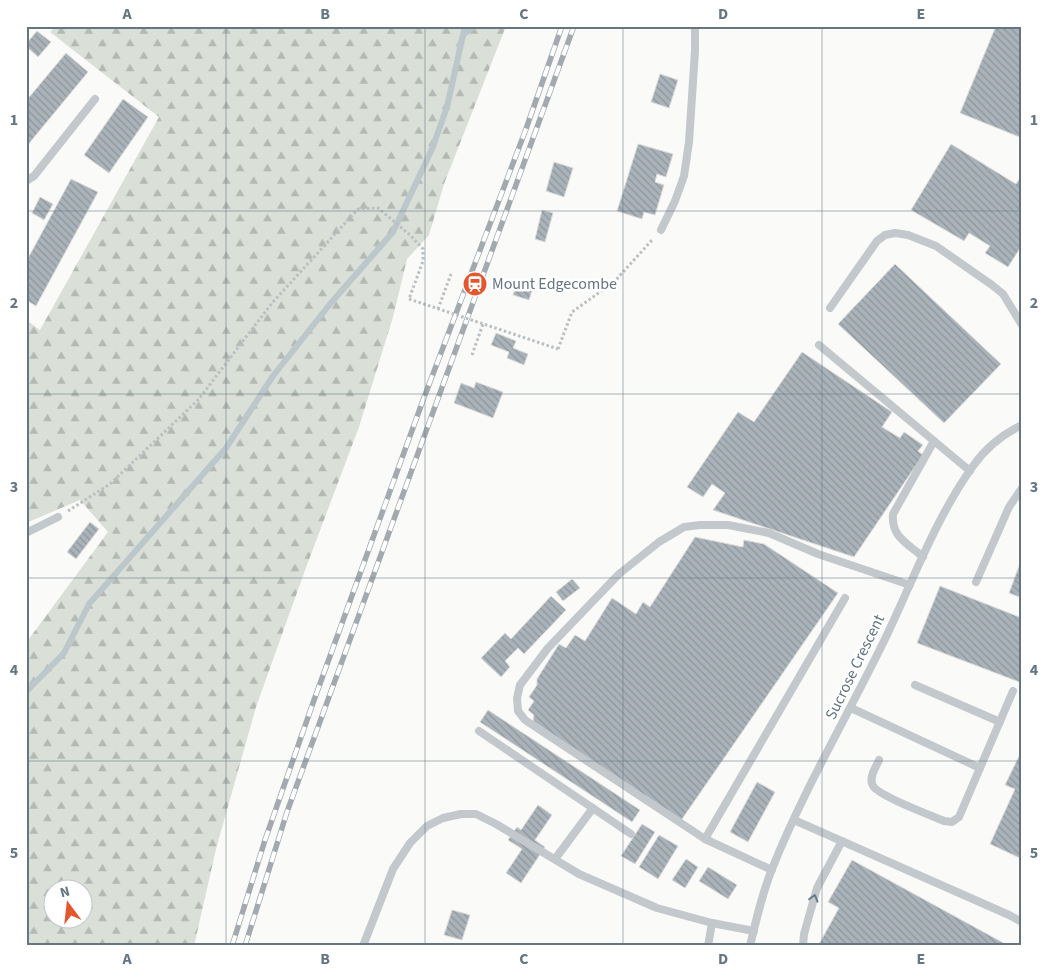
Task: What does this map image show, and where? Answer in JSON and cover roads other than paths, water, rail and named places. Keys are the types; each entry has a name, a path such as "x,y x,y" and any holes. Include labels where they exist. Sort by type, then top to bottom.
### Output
{"lane":[{"path":"661,230 675,201 684,176 691,114 695,26"},
{"path":"26,181 34,176 95,99"},
{"path":"830,308 877,240 885,235 895,233 908,235 936,246 992,285 1003,294 1022,325"},
{"path":"819,345 970,471"},
{"name":"Sucrose Crescent","path":"750,946 772,870 794,820 954,495 970,471 990,447 1008,432 1022,425"},
{"path":"923,557 896,535 892,524 893,514 934,441"},
{"path":"976,582 1009,507 1022,488"},
{"path":"26,534 58,517"},
{"path":"772,870 705,839 525,720 518,711 517,698 520,685 548,648 620,574 659,542 684,527 728,525 769,532 818,554 910,585"},
{"path":"705,839 845,598"},
{"path":"916,685 1000,722"},
{"path":"879,760 871,779 873,786 882,794 944,821 952,822 959,816 1013,691"},
{"path":"850,708 980,768"},
{"path":"479,731 631,834"},
{"path":"555,860 594,808"},
{"path":"363,946 393,869 410,843 427,826 442,818 460,814 476,814 579,874 657,908 712,923 754,931"},
{"path":"794,820 1022,922"},
{"path":"803,946 804,934 817,888 842,841"},
{"path":"708,946 712,923"}],"waterway":[{"path":"26,692 64,653 89,604 226,448 273,376 330,304 393,232 432,149 447,107 465,26"},
{"path":"464,34 474,26"}],"railway":[{"path":"232,946 265,840 313,703 422,403 526,129 562,26"},
{"path":"245,946 287,812 574,26"}],"place":[{"name":"Mount Edgecombe","path":"475,284"}]}
